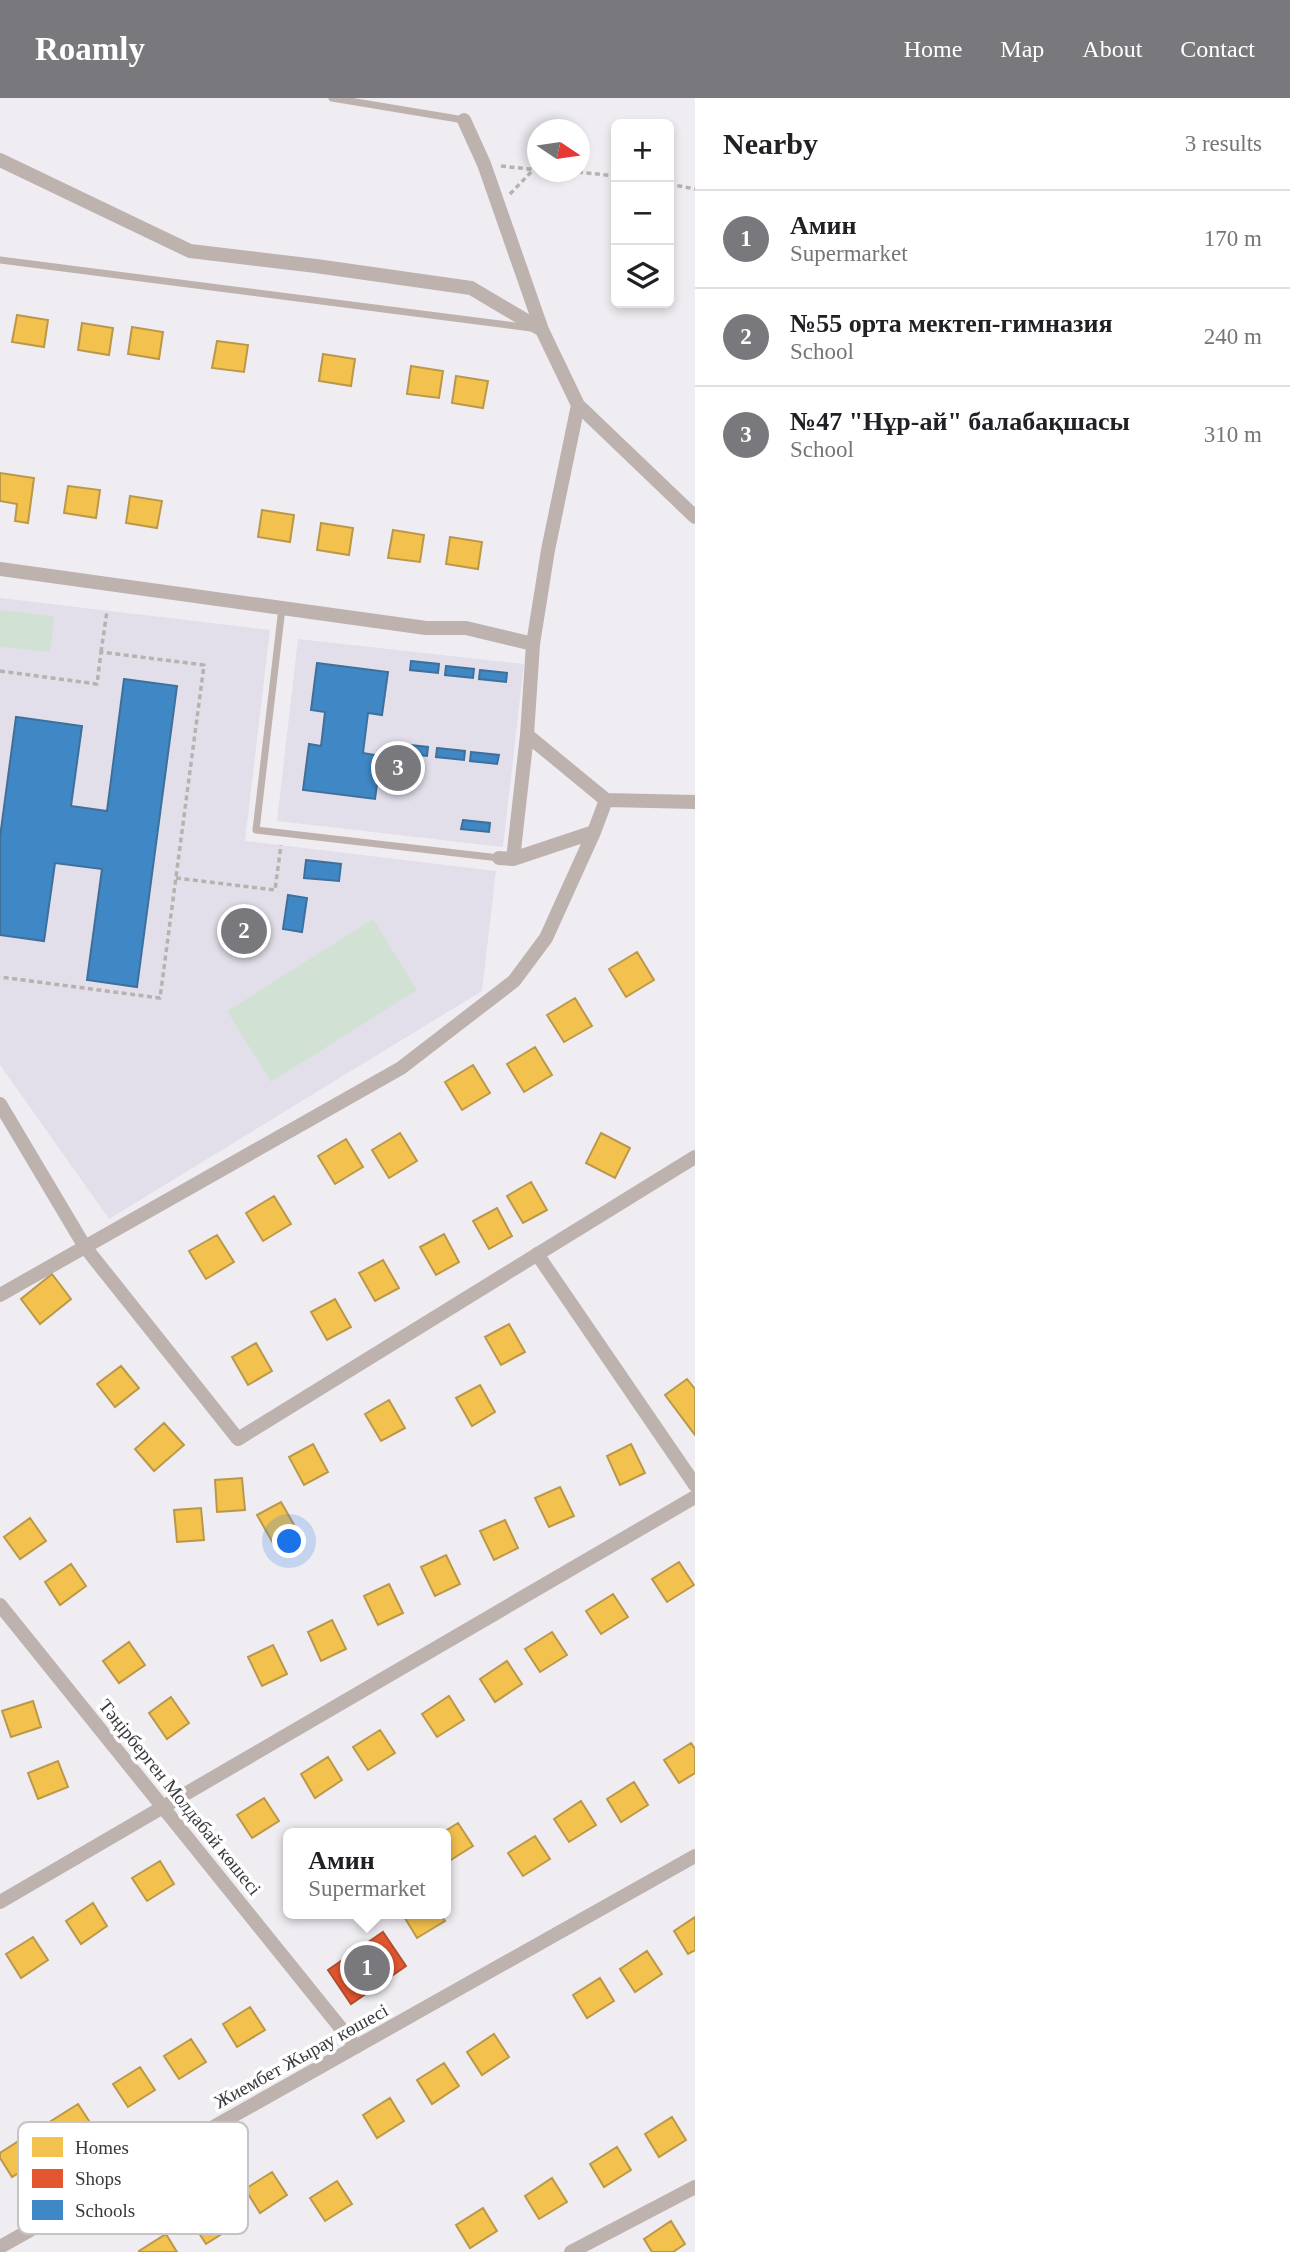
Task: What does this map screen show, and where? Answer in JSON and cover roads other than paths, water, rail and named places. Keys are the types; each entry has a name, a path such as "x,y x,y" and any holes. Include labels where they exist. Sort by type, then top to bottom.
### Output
{"street":[{"path":"464,120 484,164 542,330 578,405 695,517"},
{"path":"0,160 190,251 471,288 542,330"},
{"path":"578,405 548,550 533,644 527,734 506,859 594,832"},
{"path":"0,569 426,628 466,628 533,644"},
{"path":"527,734 606,800 695,802"},
{"path":"0,1295 401,1068 514,981 546,938 606,800"},
{"path":"0,1104 85,1247 238,1438 695,1157"},
{"path":"537,1254 695,1485"},
{"path":"0,1902 695,1497"},
{"name":"Тәңірберген Молдабай көшесі","path":"0,1605 356,2047"},
{"name":"Жиембет Жырау көшесі","path":"222,2122 695,1856"},
{"path":"571,2252 695,2187"},
{"name":"Жиембет Жырау көшесі","path":"0,2247 23,2234"}],"lane":[{"path":"332,98 464,120"},
{"path":"0,260 542,330"},
{"path":"282,608 256,830 506,859"}],"place":[{"name":"№47 \"Нұр-ай\" балабақшасы","path":"398,768"},
{"name":"№55 орта мектеп-гимназия","path":"244,931"},
{"name":"Амин","path":"367,1968"}]}
